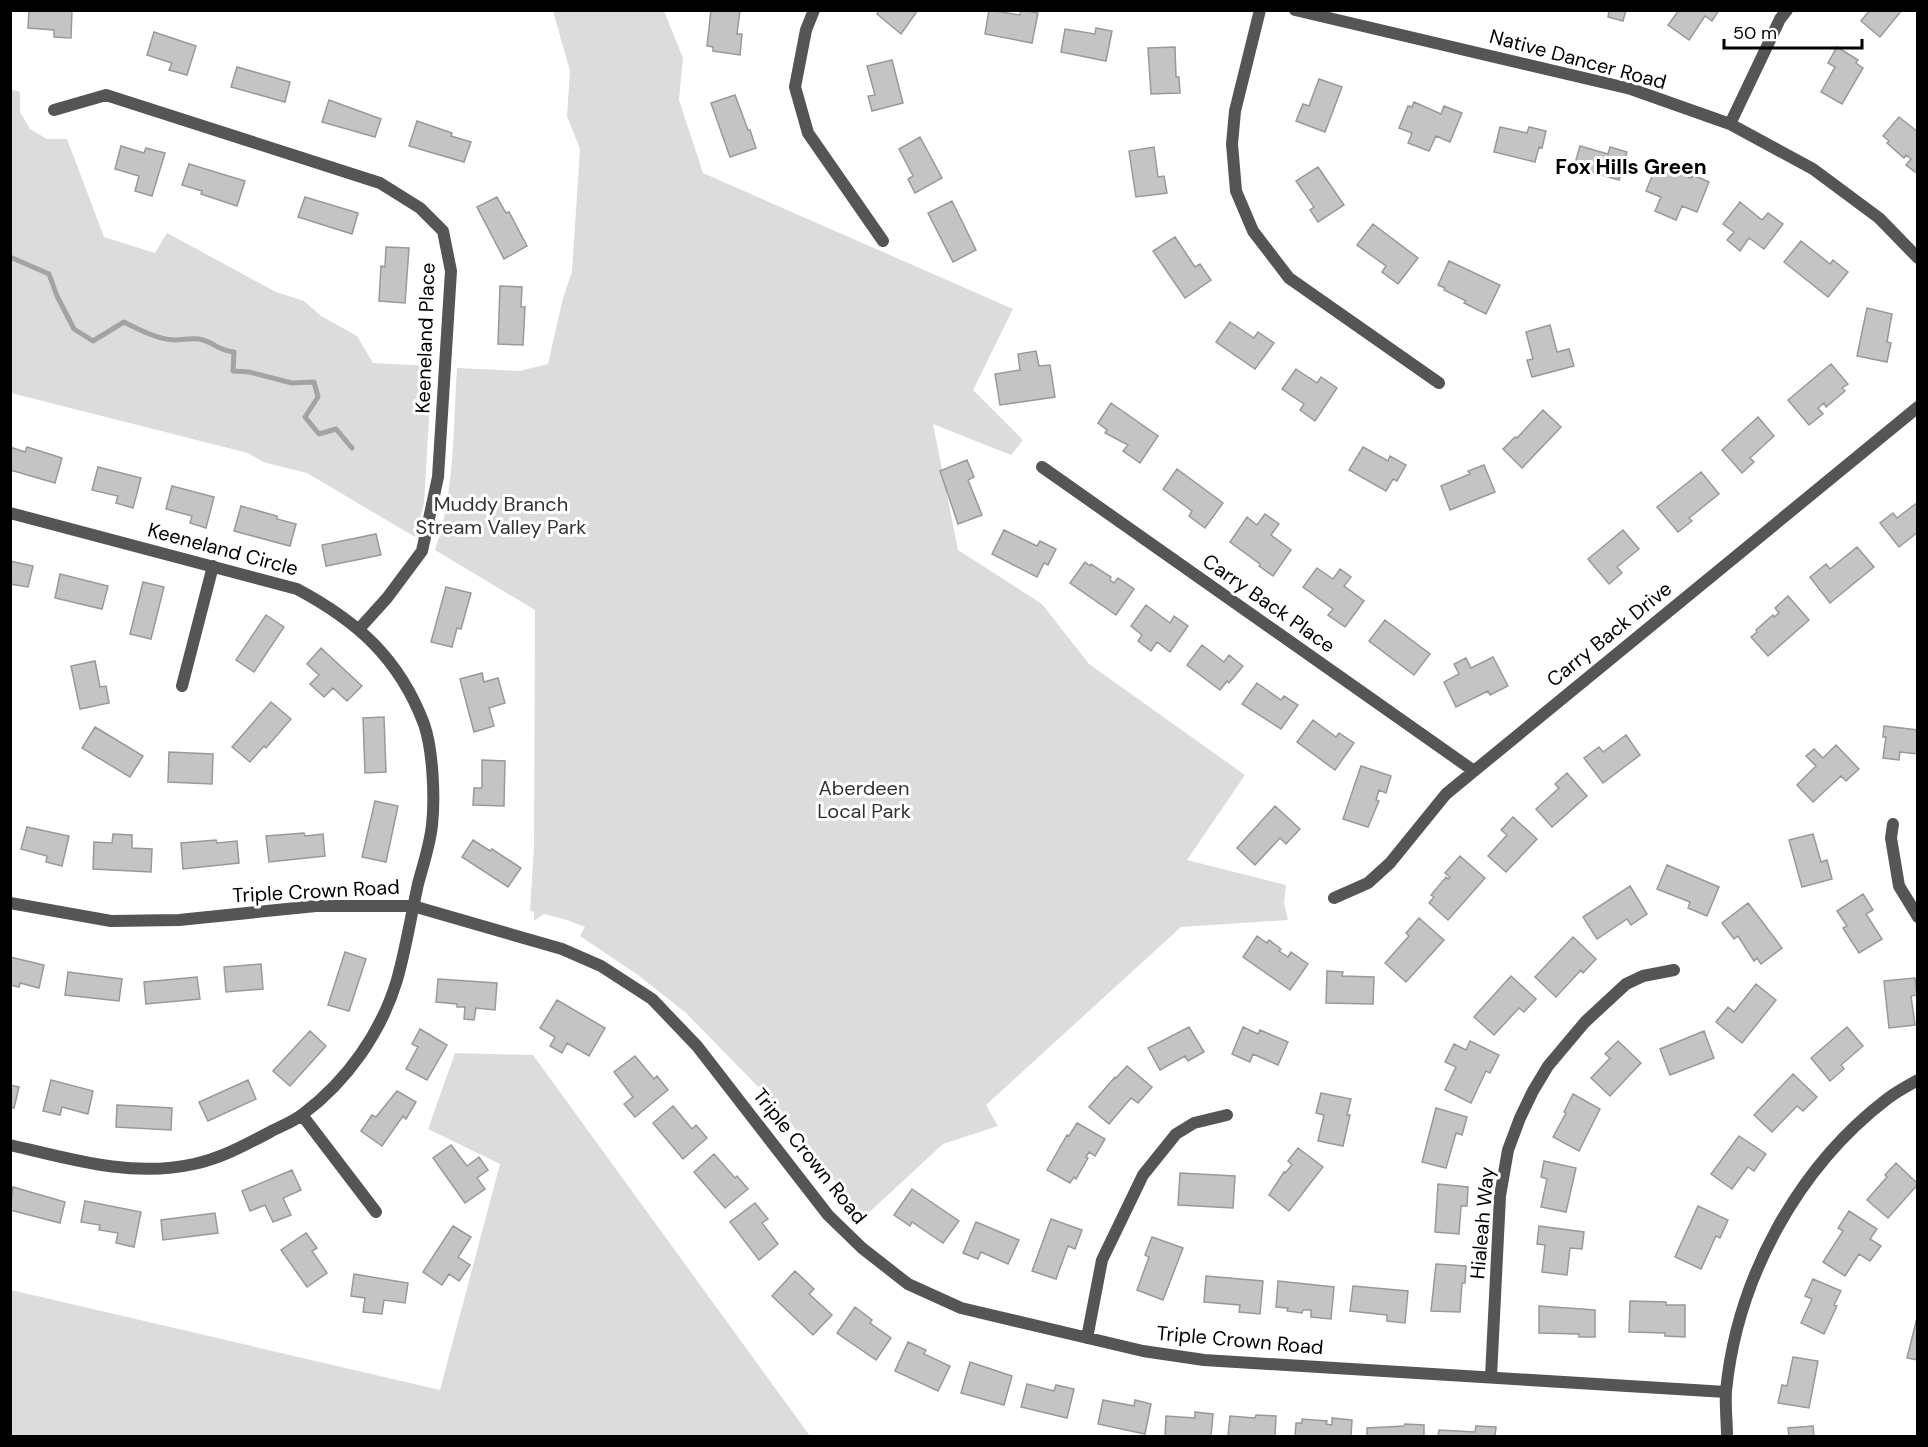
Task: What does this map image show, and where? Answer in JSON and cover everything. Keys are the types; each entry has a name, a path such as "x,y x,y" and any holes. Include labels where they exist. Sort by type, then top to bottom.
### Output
{"street":[{"path":"814,10 806,30 795,87 808,133 883,241"},
{"path":"1260,10 1235,111 1232,144 1236,191 1252,231 1289,278 1439,383"},
{"name":"Native Dancer Road","path":"1295,10 1632,89 1730,124 1813,169 1879,218 1917,258"},
{"path":"1730,124 1780,19 1787,10"},
{"name":"Keeneland Place","path":"54,110 106,95 380,183 420,208 443,231 451,271 438,477 427,530 422,551 387,598 359,629"},
{"name":"Carry Back Drive","path":"1334,898 1368,883 1390,862 1446,794 1917,407"},
{"name":"Carry Back Place","path":"1042,466 1474,771"},
{"name":"Keeneland Circle","path":"10,513 297,589 330,607 359,629 391,663 410,694 424,725 432,755 432,825 397,981 376,1033 340,1082 302,1115 226,1155 192,1165 137,1170 101,1166 10,1145"},
{"path":"182,686 213,566"},
{"path":"1893,824 1891,838 1899,885 1917,917"},
{"name":"Triple Crown Road","path":"10,903 111,921 179,920 316,906 413,906 562,949 601,966 652,999 697,1046 828,1215 862,1248 908,1284 961,1308 1143,1351 1204,1360 1726,1392"},
{"name":"Hialeah Way","path":"1491,1377 1500,1196 1508,1150 1520,1118 1548,1066 1585,1022 1626,984 1643,976 1674,970"},
{"path":"1727,1437 1726,1392 1736,1334 1749,1288 1768,1243 1805,1182 1850,1131 1887,1098 1917,1080"},
{"path":"302,1115 376,1212"},
{"path":"1087,1338 1102,1260 1143,1175 1176,1134 1194,1123 1227,1115"}],"green space":[{"name":"Aberdeen Local Park","path":"553,11 664,11 683,58 679,100 703,173 1013,309 973,390 1023,440 1011,455 933,424 958,550 1042,604 1089,664 1245,775 1187,860 1286,885 1284,903 1288,920 1181,927 986,1105 998,1126 943,1144 863,1218 780,1109 686,1013 638,975 580,936 585,927 544,914 534,921 534,912 530,911 534,847 535,610 435,550 442,528 450,483 457,368 519,371 548,364 563,298 572,272 580,149 567,116 570,71"},
{"name":"Muddy Branch Stream Valley Park","path":"10,89 20,92 20,112 30,129 47,139 67,139 104,237 155,253 167,233 276,292 304,301 321,316 357,336 373,363 432,366 424,504 415,537 307,473 263,462 248,453 11,393"},
{"path":"455,1053 533,1055 810,1436 11,1436 11,1290 440,1390 500,1164 428,1129"}],"building":[{"path":"29,10 72,10 71,38 54,37 54,30 28,28"},
{"path":"711,10 740,10 737,34 742,34 740,55 713,51 713,47 707,46"},
{"path":"880,10 918,10 901,34 877,14"},
{"path":"989,10 1020,15 1021,10 1038,13 1032,43 985,34"},
{"path":"1605,10 1626,10 1623,21 1608,17 1609,12"},
{"path":"1679,10 1719,10 1712,21 1705,16 1689,40 1668,25"},
{"path":"1870,10 1902,10 1880,37 1861,21"},
{"path":"1096,28 1112,31 1106,61 1061,52 1065,29 1095,34"},
{"path":"154,32 196,46 187,75 169,70 172,63 147,55"},
{"path":"1175,47 1176,77 1179,77 1180,93 1151,94 1148,48"},
{"path":"1837,47 1858,60 1856,63 1863,68 1842,104 1821,92 1835,67 1828,63"},
{"path":"892,60 903,103 872,111 868,96 875,95 867,66"},
{"path":"237,67 290,82 285,102 231,87"},
{"path":"1319,79 1342,87 1325,132 1296,121 1303,104 1309,106"},
{"path":"735,95 756,148 730,157 711,103"},
{"path":"329,100 381,119 375,137 322,122"},
{"path":"1414,102 1441,114 1444,106 1462,113 1450,142 1436,136 1429,151 1408,143 1412,133 1399,128 1408,106 1412,107"},
{"path":"1899,117 1918,132 1918,174 1906,165 1911,159 1906,155 1904,158 1887,143 1889,141 1883,136"},
{"path":"417,121 471,142 464,162 409,146"},
{"path":"1500,127 1527,133 1529,127 1546,131 1542,148 1539,147 1535,162 1494,152"},
{"path":"920,137 942,178 915,193 908,179 913,176 899,149"},
{"path":"121,146 144,153 146,148 165,153 152,196 135,191 139,176 115,169"},
{"path":"1580,146 1608,154 1610,147 1627,152 1619,180 1574,167"},
{"path":"1154,147 1158,177 1164,176 1167,193 1136,197 1129,151"},
{"path":"189,164 245,181 237,206 182,185"},
{"path":"1657,164 1691,178 1693,175 1709,182 1697,212 1682,206 1676,220 1655,211 1661,197 1646,191"},
{"path":"1318,167 1344,205 1318,222 1310,210 1314,207 1296,181"},
{"path":"305,197 358,213 352,234 298,217"},
{"path":"497,197 506,213 509,212 527,246 504,259 477,207"},
{"path":"952,201 976,250 953,262 928,213"},
{"path":"1740,202 1762,220 1768,213 1783,224 1764,249 1749,238 1740,251 1727,240 1734,232 1723,224"},
{"path":"1373,224 1418,258 1398,284 1382,272 1386,266 1357,245"},
{"path":"1175,237 1195,267 1200,264 1211,280 1185,298 1153,251"},
{"path":"1801,241 1830,264 1833,260 1848,272 1828,297 1784,262"},
{"path":"386,247 409,248 405,303 379,301 381,266 385,267"},
{"path":"1449,261 1500,285 1486,314 1464,303 1466,301 1438,285"},
{"path":"500,286 522,287 521,307 525,307 523,345 498,344"},
{"path":"1867,308 1892,314 1887,342 1891,343 1887,362 1857,356"},
{"path":"1230,322 1254,338 1258,332 1274,343 1255,369 1216,342"},
{"path":"1550,325 1557,352 1569,349 1574,366 1532,377 1527,360 1533,359 1526,332"},
{"path":"1036,351 1039,366 1050,365 1055,397 1000,405 995,374 1020,370 1018,354"},
{"path":"1831,364 1848,384 1842,388 1845,391 1826,407 1824,403 1818,408 1823,414 1809,425 1788,400"},
{"path":"1296,369 1317,383 1321,377 1337,388 1315,421 1300,410 1304,404 1282,389"},
{"path":"1111,403 1158,436 1140,463 1123,451 1128,445 1105,433 1107,430 1098,423"},
{"path":"1543,410 1561,427 1522,468 1503,449 1515,437 1517,438"},
{"path":"1758,417 1774,436 1750,458 1754,462 1742,473 1722,450"},
{"path":"10,447 25,452 27,447 62,458 55,483 10,470"},
{"path":"1363,447 1388,461 1390,456 1406,465 1397,481 1393,479 1386,491 1349,470"},
{"path":"967,460 974,477 968,480 982,515 958,524 940,471"},
{"path":"1484,465 1495,492 1450,510 1441,486 1470,474 1468,471"},
{"path":"98,467 141,478 133,508 116,503 118,496 92,490"},
{"path":"1177,469 1223,503 1205,528 1189,516 1192,511 1163,489"},
{"path":"1701,472 1719,494 1689,518 1692,521 1678,532 1657,507"},
{"path":"172,486 214,497 206,528 190,523 192,516 166,509"},
{"path":"1918,502 1918,532 1899,547 1880,523 1893,513 1897,518"},
{"path":"241,506 296,524 290,546 234,531"},
{"path":"1265,514 1279,524 1271,535 1291,550 1273,576 1230,542 1247,517 1257,525"},
{"path":"1004,530 1037,546 1040,541 1056,549 1048,565 1044,563 1037,577 992,554"},
{"path":"1623,530 1639,549 1617,567 1622,573 1609,584 1588,559"},
{"path":"376,534 381,555 326,566 322,545"},
{"path":"1857,547 1874,567 1830,603 1810,577 1826,564 1830,569"},
{"path":"10,561 33,566 28,587 10,584"},
{"path":"1085,562 1111,577 1110,580 1114,583 1118,578 1134,589 1116,615 1070,583"},
{"path":"1317,568 1333,579 1340,569 1351,577 1344,586 1364,601 1345,627 1328,615 1333,609 1303,587"},
{"path":"60,574 108,586 102,609 55,598"},
{"path":"143,582 164,587 151,639 130,634"},
{"path":"446,587 471,593 461,629 457,628 452,647 431,642"},
{"path":"1788,596 1809,620 1768,656 1751,637 1773,615 1774,617 1779,613 1775,608"},
{"path":"1146,605 1170,623 1174,616 1188,626 1170,652 1157,642 1151,651 1138,641 1142,635 1131,626"},
{"path":"266,615 284,627 254,672 236,660"},
{"path":"1385,620 1430,654 1414,675 1369,641"},
{"path":"1202,645 1224,662 1229,655 1243,666 1220,690 1187,665"},
{"path":"321,648 362,686 347,701 333,688 324,697 310,684 319,675 307,664"},
{"path":"1493,657 1508,686 1490,695 1488,691 1456,707 1444,682 1459,674 1454,664 1466,658 1471,668"},
{"path":"95,661 100,687 106,686 109,703 80,709 71,666"},
{"path":"482,673 484,682 498,678 505,703 489,708 494,726 474,732 460,679"},
{"path":"1257,683 1281,700 1284,696 1298,705 1281,729 1242,704"},
{"path":"271,702 291,719 266,748 264,746 250,762 232,747"},
{"path":"384,717 386,772 365,773 363,718"},
{"path":"1313,720 1336,737 1339,733 1354,743 1335,770 1297,742"},
{"path":"1884,726 1918,730 1918,754 1900,752 1899,760 1883,758 1886,737 1883,737"},
{"path":"95,727 143,756 130,777 82,748"},
{"path":"1626,735 1640,755 1603,783 1584,758 1599,747 1603,752"},
{"path":"1836,745 1859,769 1846,781 1841,776 1813,802 1797,785 1816,766 1806,756 1814,749 1823,758"},
{"path":"169,752 213,754 212,784 168,782"},
{"path":"482,760 505,761 504,806 473,805 474,788 482,788"},
{"path":"1361,766 1391,776 1386,793 1379,790 1376,800 1379,801 1368,827 1343,819"},
{"path":"1567,773 1587,796 1552,827 1536,809 1559,788 1555,784"},
{"path":"375,801 398,806 386,862 362,857"},
{"path":"1275,806 1300,829 1286,844 1280,838 1255,865 1237,848"},
{"path":"1513,817 1537,839 1506,872 1488,856 1507,835 1501,830"},
{"path":"27,827 69,836 62,866 46,862 47,856 21,849"},
{"path":"304,833 305,836 323,834 325,856 269,862 266,836"},
{"path":"113,834 132,835 132,848 152,849 151,872 93,869 94,842 112,843"},
{"path":"1813,834 1821,862 1827,860 1832,879 1802,887 1789,840"},
{"path":"216,840 217,843 237,841 239,863 183,869 181,843"},
{"path":"473,840 521,868 508,887 462,857"},
{"path":"1460,856 1485,878 1448,920 1429,903 1434,897 1431,895 1446,877 1448,879 1450,877 1445,873"},
{"path":"1667,865 1719,887 1707,916 1688,908 1690,902 1657,889"},
{"path":"1630,886 1647,914 1631,925 1627,919 1597,939 1583,917"},
{"path":"1863,894 1873,910 1866,914 1882,939 1859,953 1843,928 1847,926 1837,911"},
{"path":"1748,903 1782,948 1761,964 1757,958 1754,961 1738,936 1734,939 1722,923"},
{"path":"1419,918 1444,940 1406,982 1385,963 1409,936 1406,933"},
{"path":"1257,936 1267,943 1269,940 1288,957 1291,952 1308,964 1290,990 1243,957"},
{"path":"1573,937 1596,959 1583,973 1581,970 1556,997 1535,977"},
{"path":"345,952 366,959 349,1011 328,1005"},
{"path":"10,957 44,965 39,988 20,983 19,987 10,985"},
{"path":"261,964 263,989 226,992 224,967"},
{"path":"1327,971 1343,972 1342,976 1374,977 1373,1004 1326,1003"},
{"path":"68,972 122,979 119,1001 65,995"},
{"path":"1511,976 1536,999 1524,1012 1519,1008 1494,1035 1474,1017"},
{"path":"197,977 200,999 146,1004 144,982"},
{"path":"1915,978 1917,995 1911,996 1915,1025 1889,1028 1884,981"},
{"path":"438,979 497,983 495,1010 476,1008 474,1020 464,1019 465,1007 436,1002"},
{"path":"1756,984 1776,1000 1742,1043 1716,1022 1728,1007 1734,1012"},
{"path":"557,1000 605,1028 589,1056 567,1043 562,1053 550,1046 555,1037 540,1028"},
{"path":"1189,1027 1204,1052 1188,1061 1185,1056 1160,1070 1148,1048"},
{"path":"1243,1027 1258,1034 1260,1030 1288,1042 1278,1065 1253,1054 1250,1062 1232,1054"},
{"path":"1847,1027 1863,1046 1841,1065 1844,1069 1830,1081 1811,1058"},
{"path":"420,1029 447,1045 427,1080 406,1069 418,1047 412,1044"},
{"path":"310,1031 326,1046 290,1086 273,1071"},
{"path":"1704,1031 1714,1058 1670,1075 1660,1049"},
{"path":"1470,1041 1499,1055 1490,1073 1486,1071 1471,1103 1445,1090 1456,1067 1445,1062 1454,1044 1466,1050"},
{"path":"1618,1041 1641,1063 1610,1096 1591,1078 1610,1058 1605,1054"},
{"path":"635,1056 654,1079 657,1076 668,1090 635,1117 624,1104 633,1097 614,1072"},
{"path":"1127,1066 1152,1087 1138,1103 1131,1098 1109,1124 1089,1107"},
{"path":"1793,1074 1817,1097 1803,1111 1797,1106 1772,1132 1754,1115"},
{"path":"51,1080 93,1091 88,1114 62,1107 60,1115 43,1111"},
{"path":"248,1080 256,1099 208,1121 199,1102"},
{"path":"10,1085 19,1087 14,1108 10,1108"},
{"path":"397,1091 416,1102 406,1119 403,1116 382,1146 361,1131 372,1115 376,1117"},
{"path":"1321,1093 1351,1099 1343,1146 1318,1141 1324,1115 1316,1113"},
{"path":"1573,1094 1600,1109 1579,1151 1553,1137"},
{"path":"117,1105 172,1108 171,1130 116,1127"},
{"path":"673,1106 692,1129 696,1125 707,1138 683,1159 653,1123"},
{"path":"1436,1108 1467,1117 1462,1135 1456,1133 1446,1168 1422,1162"},
{"path":"1077,1123 1105,1139 1095,1156 1089,1152 1076,1179 1074,1177 1070,1183 1047,1170 1067,1135 1069,1136"},
{"path":"1739,1136 1766,1154 1754,1171 1748,1167 1732,1189 1711,1174"},
{"path":"451,1145 467,1166 479,1157 488,1170 477,1178 485,1189 465,1203 433,1158"},
{"path":"1298,1148 1323,1167 1289,1211 1269,1195 1284,1172 1292,1165 1288,1161"},
{"path":"714,1154 748,1189 725,1208 694,1172"},
{"path":"1544,1161 1576,1168 1566,1212 1541,1207 1547,1179 1541,1177"},
{"path":"1896,1163 1918,1184 1888,1218 1867,1200"},
{"path":"292,1170 301,1190 283,1198 291,1215 273,1222 265,1205 250,1211 242,1191"},
{"path":"1180,1173 1235,1176 1233,1208 1178,1205"},
{"path":"1438,1184 1468,1187 1467,1206 1461,1206 1459,1234 1435,1232"},
{"path":"13,1187 65,1202 60,1223 10,1210"},
{"path":"912,1189 959,1221 943,1243 912,1222 910,1226 894,1215"},
{"path":"85,1201 141,1212 134,1247 116,1243 118,1233 99,1230 100,1225 81,1222"},
{"path":"755,1203 768,1219 762,1223 778,1244 759,1260 730,1222"},
{"path":"1698,1206 1728,1220 1720,1238 1716,1236 1701,1269 1675,1257"},
{"path":"1849,1211 1877,1229 1870,1239 1881,1246 1870,1261 1859,1254 1845,1276 1823,1262 1843,1231 1838,1228"},
{"path":"215,1213 218,1233 163,1240 161,1220"},
{"path":"1051,1219 1082,1230 1075,1249 1068,1246 1056,1279 1032,1271"},
{"path":"976,1222 1019,1240 1008,1264 981,1252 978,1259 963,1253"},
{"path":"453,1226 471,1237 458,1257 470,1265 459,1281 449,1274 442,1285 423,1272"},
{"path":"1539,1226 1584,1232 1582,1249 1570,1248 1567,1275 1542,1272 1545,1245 1537,1244"},
{"path":"306,1233 317,1248 312,1251 327,1273 307,1287 281,1250"},
{"path":"1152,1237 1183,1248 1163,1300 1137,1290 1149,1257 1145,1255"},
{"path":"1436,1264 1466,1266 1460,1312 1431,1311"},
{"path":"795,1271 814,1289 809,1294 832,1315 813,1335 772,1296"},
{"path":"354,1274 408,1283 405,1303 384,1300 382,1314 363,1312 365,1298 351,1296"},
{"path":"1206,1276 1263,1281 1260,1314 1239,1312 1240,1305 1204,1302"},
{"path":"1813,1279 1841,1291 1824,1334 1801,1323 1812,1299 1805,1296"},
{"path":"1278,1281 1334,1287 1331,1319 1311,1317 1311,1310 1303,1310 1302,1313 1276,1307"},
{"path":"1353,1286 1408,1291 1405,1323 1387,1321 1387,1315 1350,1311"},
{"path":"1630,1301 1685,1305 1685,1337 1665,1336 1665,1333 1629,1332"},
{"path":"1539,1306 1595,1310 1595,1337 1579,1337 1579,1334 1539,1333"},
{"path":"855,1307 872,1320 870,1323 891,1338 876,1360 837,1333"},
{"path":"1918,1314 1918,1360 1907,1358"},
{"path":"908,1342 926,1350 924,1354 950,1366 938,1391 895,1371"},
{"path":"1793,1357 1818,1361 1809,1408 1778,1403 1782,1385 1787,1386"},
{"path":"970,1362 1012,1376 1004,1405 961,1393"},
{"path":"1027,1384 1054,1391 1056,1385 1074,1389 1067,1418 1021,1407"},
{"path":"1103,1400 1134,1406 1135,1400 1151,1404 1145,1434 1098,1424"},
{"path":"1195,1412 1213,1414 1211,1436 1165,1436 1166,1416 1195,1418"},
{"path":"1256,1415 1276,1416 1275,1436 1228,1436 1230,1416 1255,1418"},
{"path":"1332,1418 1352,1420 1351,1436 1295,1436 1296,1423 1302,1423 1302,1419 1327,1421 1326,1424 1332,1425"},
{"path":"1405,1424 1424,1425 1424,1436 1367,1436 1367,1428 1404,1426"},
{"path":"1476,1426 1496,1427 1495,1436 1438,1436 1439,1430 1475,1432"},
{"path":"1813,1426 1814,1436 1789,1436 1788,1428"}],"waterway":[{"path":"10,257 49,274 57,296 74,329 93,341 124,322 161,338 199,339 234,352 233,371 249,372 292,383 314,382 318,397 305,417 319,434 336,429 352,448"}],"district":[{"name":"Fox Hills Green","path":"1631,167"}]}
